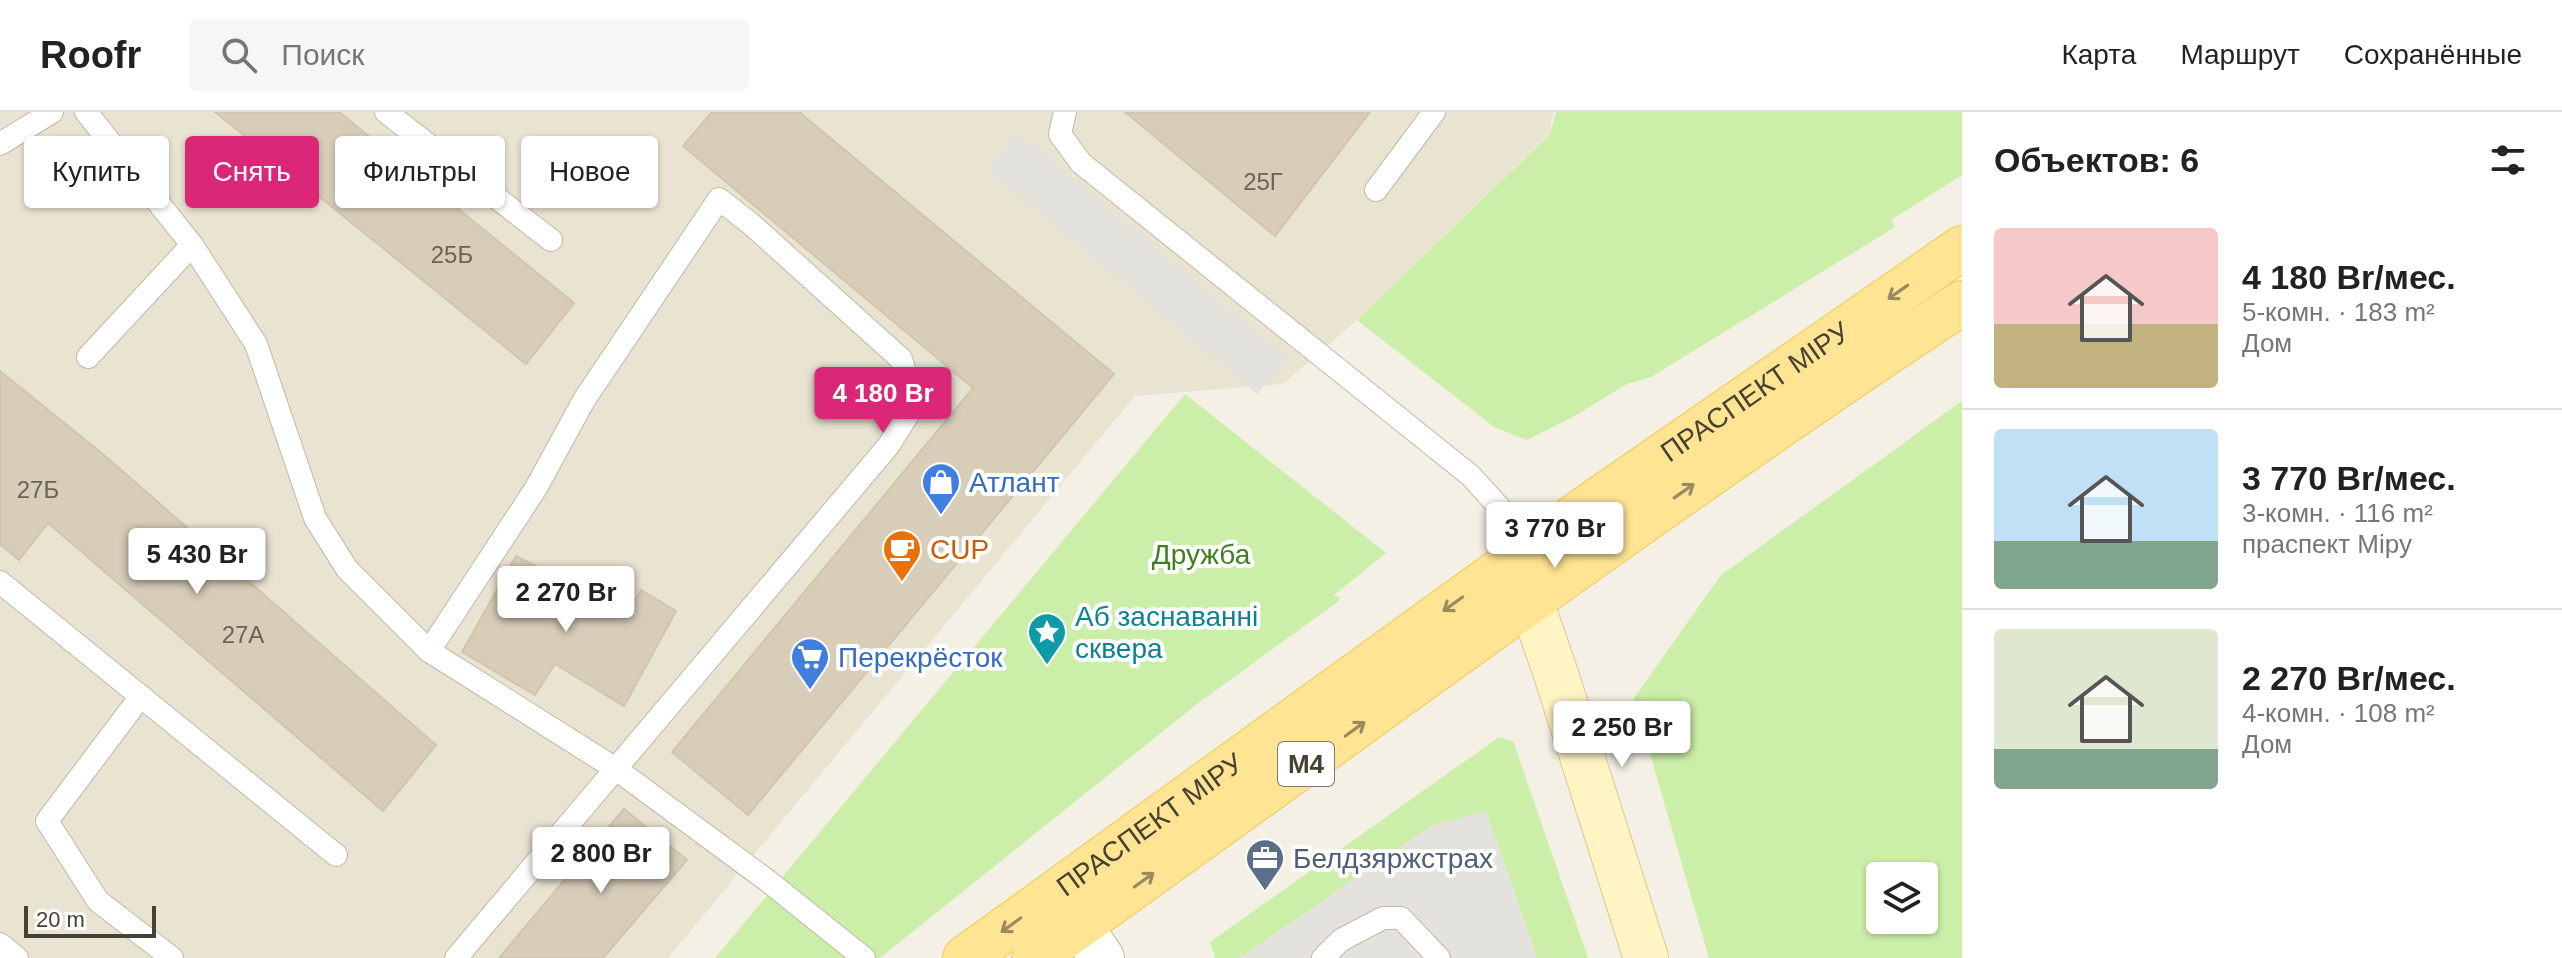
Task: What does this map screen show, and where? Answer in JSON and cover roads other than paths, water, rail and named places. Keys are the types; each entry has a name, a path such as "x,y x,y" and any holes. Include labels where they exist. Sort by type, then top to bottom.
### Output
{"main road":[{"name":"ПРАСПЕКТ МІРУ","path":"965,958 1080,925 1516,558 1962,248"},
{"name":"ПРАСПЕКТ МІРУ","path":"1034,958 1685,491 1962,303"},
{"path":"1516,558 1646,958"}],"lane":[{"path":"0,144 52,112"},
{"path":"86,112 192,245 256,344 315,518 347,569 429,651 616,769 768,881 864,958"},
{"path":"386,112 551,240"},
{"path":"1065,112 1060,134 1081,163 1471,476 1499,507 1516,558"},
{"path":"1376,190 1434,112"},
{"path":"429,651 536,488 584,400 719,199 901,359 915,403 889,445 456,958"},
{"path":"88,357 192,245"},
{"path":"0,582 336,855"},
{"path":"141,696 47,821 98,901 172,958"},
{"path":"1323,958 1341,940 1383,918 1401,918 1439,958"},
{"path":"0,944 17,958"}],"place":[{"name":"Атлант","path":"941,516"},
{"name":"CUP","path":"902,583"},
{"name":"Аб заснаванні сквера","path":"1047,666"},
{"name":"Перекрёсток","path":"810,691"},
{"name":"Белдзяржстрах","path":"1265,892"}],"park label":[{"name":"Дружба","path":"1201,554"}]}
